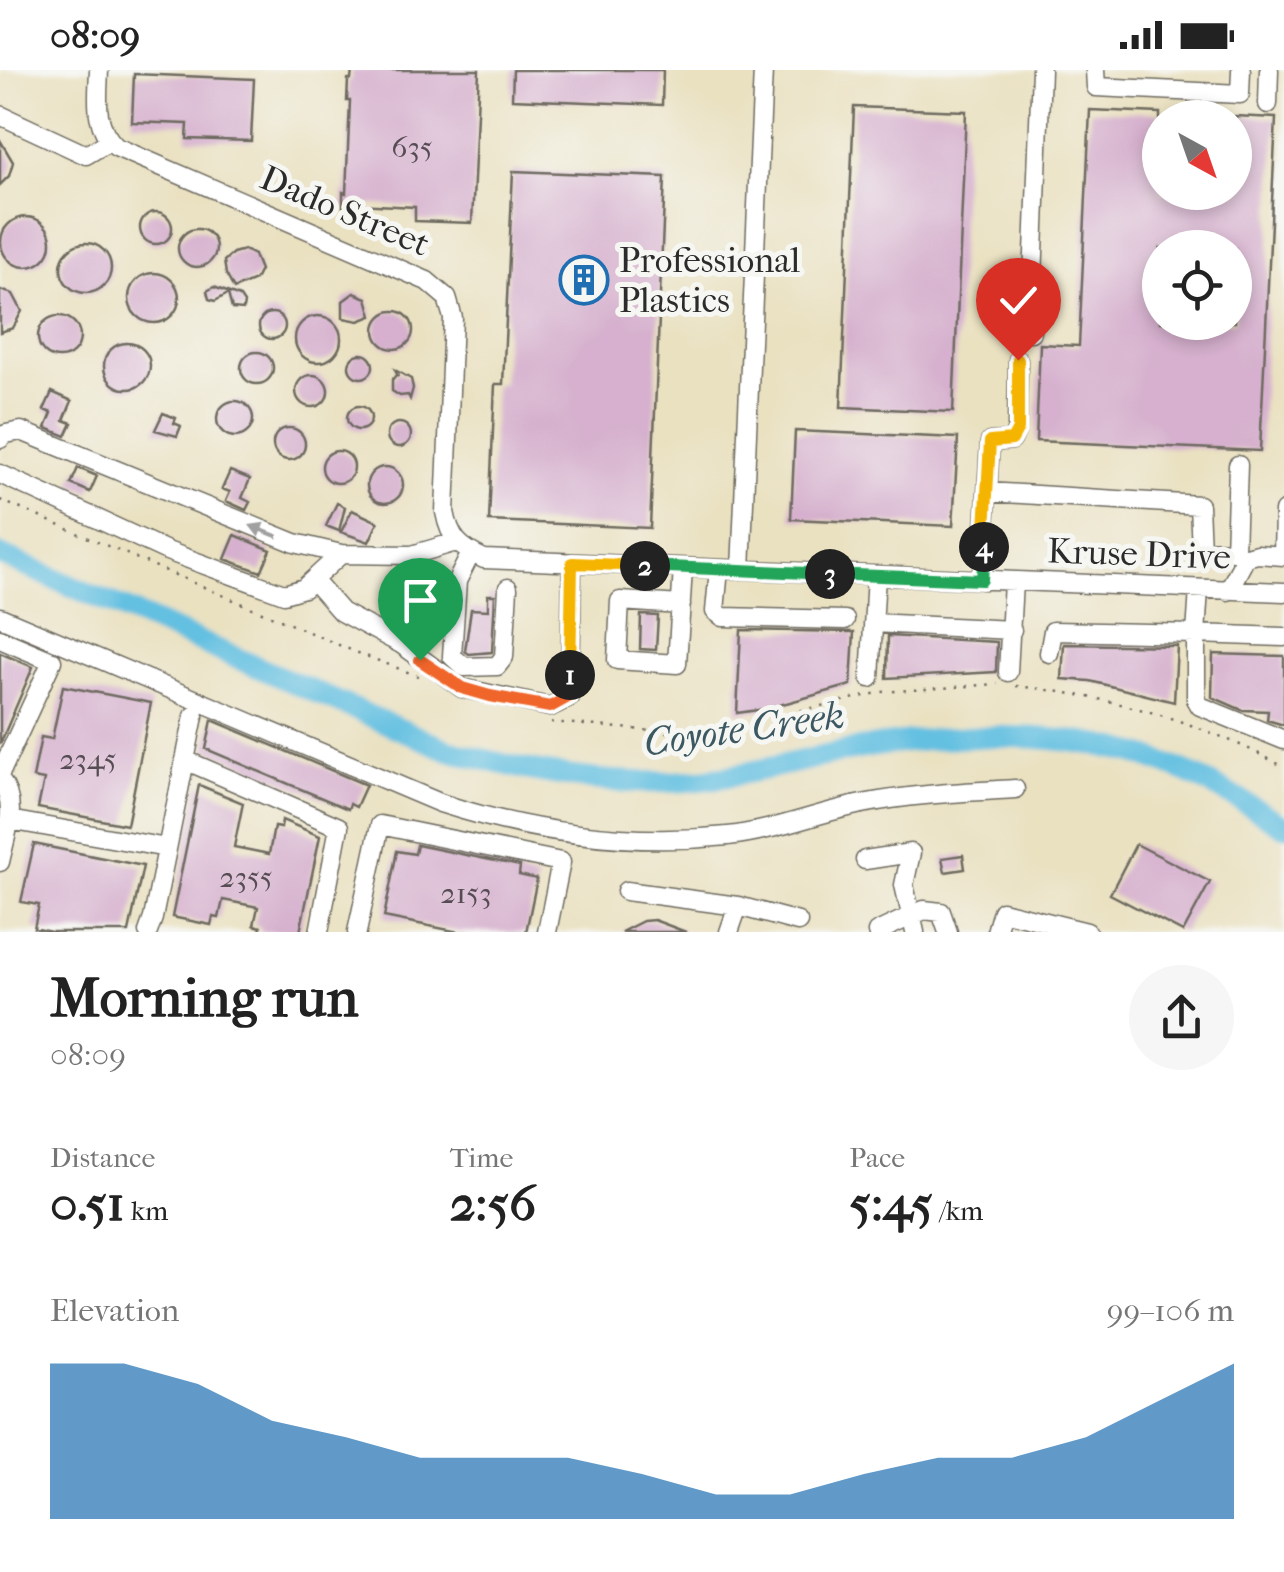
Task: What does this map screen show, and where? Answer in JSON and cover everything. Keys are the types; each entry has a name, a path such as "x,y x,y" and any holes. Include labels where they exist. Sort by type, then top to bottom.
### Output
{"street":[{"path":"0,115 86,154 110,141 99,121 99,70"},
{"path":"741,570 763,70"},
{"path":"1030,332 1042,70"},
{"path":"1095,70 1096,87 1130,79 1166,90 1240,94 1242,70"},
{"path":"1166,90 1167,70"},
{"path":"1203,92 1204,70"},
{"path":"1268,104 1269,70"},
{"name":"Dado Street","path":"110,141 123,151 428,281 447,298 453,318 445,512 448,532 463,548"},
{"path":"982,580 990,442 1012,440 1018,429 1018,360"},
{"path":"0,439 21,431 295,543 340,554 420,555 463,548 452,656 464,667 497,666 504,657 508,588"},
{"path":"987,492 1199,505 1201,550 1235,550 1238,466"},
{"path":"0,474 166,551 277,592 293,593 340,554"},
{"path":"1228,590 1246,557 1283,556 1284,511"},
{"name":"Kruse Drive","path":"463,548 484,559 1284,592"},
{"path":"313,580 342,612 401,644 462,688 550,707 570,696 572,563"},
{"path":"681,606 620,601 617,660 676,664 681,606 683,568"},
{"path":"719,569 715,611 722,617 845,620"},
{"path":"870,678 876,576"},
{"path":"1008,672 1013,582"},
{"path":"1200,590 1196,699 1200,706 1284,740"},
{"path":"0,617 440,803 492,820 570,834 664,840 731,836 904,796 1015,789"},
{"path":"873,624 1012,630"},
{"path":"1048,653 1052,631 1284,637"},
{"path":"0,639 52,661 0,777 10,792 0,862"},
{"path":"170,932 149,930 194,716"},
{"path":"185,760 340,828 318,932"},
{"path":"9,820 168,848"},
{"path":"357,932 380,825 561,862 547,932"},
{"path":"864,860 911,854 904,885 912,925"},
{"path":"626,891 738,906 798,922"},
{"path":"729,932 738,906"},
{"path":"878,932 912,925 924,910 940,912 948,932"},
{"path":"996,932 1002,911 1087,932"}],"path":[{"path":"0,500 353,651 409,670"},
{"path":"623,730 666,732 732,726 882,692 990,683 1095,697 1160,714 1284,767"}],"building":[{"path":"352,70 479,70 472,223 415,221 415,207 343,207 348,80"},
{"path":"513,70 663,70 662,105 512,99"},
{"path":"134,74 254,79 251,141 187,139 188,124 132,122"},
{"path":"854,107 966,111 953,412 841,407"},
{"path":"1090,110 1142,112 1142,210 1252,210 1252,117 1276,118 1260,451 1036,441 1040,344 1079,346"},
{"path":"0,140 13,162 9,176 0,185"},
{"name":"Professional Plastics","path":"513,171 665,177 650,528 489,521 495,384 503,384"},
{"path":"156,212 167,217 172,228 167,239 156,244 145,239 140,228 145,217"},
{"path":"26,217 43,225 51,242 43,259 26,267 9,259 1,242 9,225"},
{"path":"197,229 211,234 216,248 211,262 197,267 183,262 178,248 183,234"},
{"path":"86,243 103,251 111,268 103,285 86,293 69,285 61,268 69,251"},
{"path":"244,250 254,255 260,270 255,280 234,289 224,261"},
{"path":"154,273 171,281 179,298 171,315 154,323 137,315 129,298 137,281"},
{"path":"214,287 240,297 243,310 232,309 228,294 215,301 209,299 207,291"},
{"path":"0,290 13,294 22,311 13,328 0,332"},
{"path":"354,293 367,298 372,316 359,321 343,318 343,301"},
{"path":"394,311 407,317 413,330 407,343 394,349 381,343 375,330 381,317"},
{"path":"272,313 281,317 285,326 281,335 272,339 263,335 259,326 263,317"},
{"path":"59,316 74,322 80,337 74,352 59,358 44,352 38,337 44,322"},
{"path":"318,316 334,323 341,339 334,355 318,362 302,355 295,339 302,323"},
{"path":"127,343 143,350 150,366 143,382 127,389 111,382 104,366 111,350"},
{"path":"257,352 268,357 273,368 268,379 257,384 246,379 241,368 246,357"},
{"path":"361,354 370,357 370,375 361,378 352,375 349,366 352,357"},
{"path":"395,370 411,379 410,399 392,391 392,380 398,377"},
{"path":"312,375 324,379 328,391 324,403 312,407 300,403 296,391 300,379"},
{"path":"52,392 72,401 64,420 72,423 66,436 46,428 52,413 44,410"},
{"path":"235,401 247,407 253,419 247,431 235,437 223,431 217,419 223,407"},
{"path":"359,406 371,418 359,430 347,418"},
{"path":"163,413 176,418 174,423 181,426 177,436 155,430"},
{"path":"399,423 411,435 399,447 387,435"},
{"path":"289,428 301,432 305,444 301,456 289,460 277,456 273,444 277,432"},
{"path":"795,431 958,438 953,526 791,519"},
{"path":"338,451 349,456 354,467 349,478 338,483 327,478 322,467 327,456"},
{"path":"385,467 397,473 403,485 397,497 385,503 373,497 367,485 373,473"},
{"path":"78,468 97,476 90,492 71,484"},
{"path":"230,471 250,479 242,498 250,502 246,510 226,501 230,492 222,489"},
{"path":"337,503 345,507 339,531 326,526"},
{"path":"352,510 378,522 369,542 341,532"},
{"path":"235,535 271,550 261,572 225,559"},
{"path":"488,595 495,595 492,652 469,654 465,651 471,609 488,610"},
{"path":"641,615 658,616 656,650 640,649"},
{"path":"741,630 854,632 851,685 737,713"},
{"path":"888,636 997,642 996,672 887,678"},
{"path":"1064,644 1177,646 1174,702 1090,681 1062,679"},
{"path":"0,653 33,667 0,744"},
{"path":"1213,654 1284,656 1284,725 1267,720 1268,711 1242,710 1212,697"},
{"path":"63,686 151,703 127,825 38,808 44,780 33,778 41,737 52,739"},
{"path":"212,720 366,785 356,807 350,804 348,809 206,749"},
{"path":"199,785 243,803 234,847 269,854 274,827 281,828 282,820 320,836 300,932 260,932 261,927 254,925 258,907 223,900 219,918 213,917 211,925 172,917"},
{"path":"34,844 143,866 129,932 51,932 34,928 39,905 21,902"},
{"path":"1136,844 1210,882 1183,932 1110,894"},
{"path":"417,845 520,866 519,875 537,879 526,932 459,932 384,917 397,851 415,854"},
{"path":"963,855 965,869 945,872 942,858"},
{"path":"654,920 686,932 621,932 643,921"}],"waterway":[{"name":"Coyote Creek","path":"0,555 448,750 507,765 597,780 688,781 908,742 972,737 1038,738 1102,746 1153,759 1211,784 1284,826"}],"place":[{"name":"Professional Plastics","path":"584,280"}],"route":[{"path":"420,660 462,688 490,696 550,707 570,696 572,563 982,580 990,442 1012,440 1018,429 1018,360"}]}
